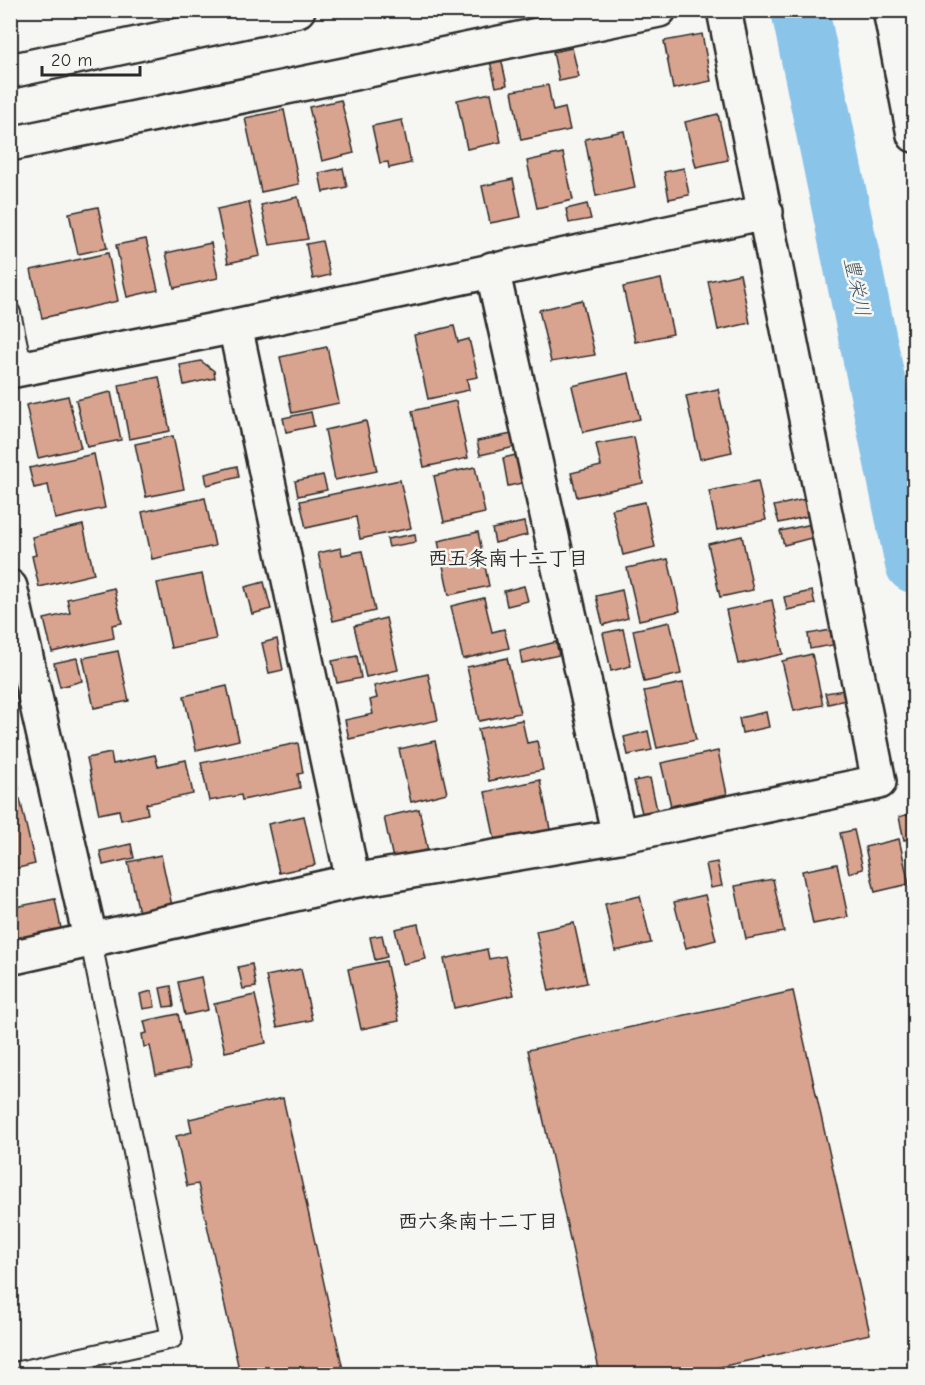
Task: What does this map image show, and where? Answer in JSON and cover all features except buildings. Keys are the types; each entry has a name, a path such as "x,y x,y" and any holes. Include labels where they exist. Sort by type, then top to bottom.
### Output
{"main road":[{"path":"10,71 298,10"},
{"path":"10,144 659,10"},
{"path":"10,958 91,942 353,881 619,836 879,782 724,10"},
{"path":"890,10 909,75 915,135"},
{"path":"16,370 235,326 766,212"},
{"path":"492,269 619,836"},
{"path":"235,326 353,881"},
{"path":"10,586 91,942"}],"lane":[{"path":"10,313 16,370"},
{"path":"10,1374 172,1338 91,942"}],"waterway":[{"name":"豊栄川","path":"800,10 914,564"}],"district":[{"name":"西五条南十二丁目","path":"508,558"},
{"name":"西六条南十二丁目","path":"478,1221"}]}
